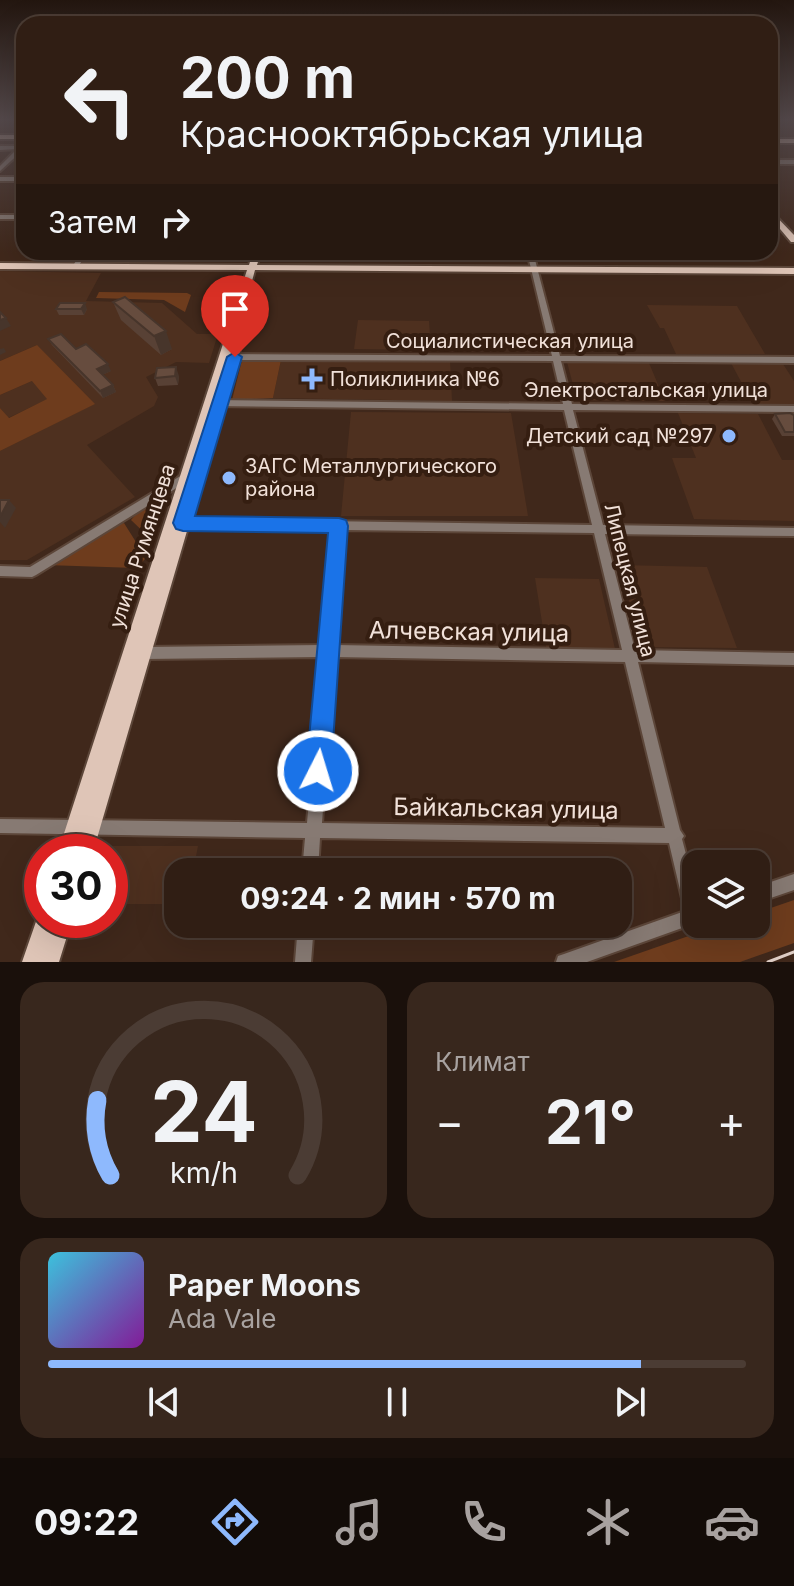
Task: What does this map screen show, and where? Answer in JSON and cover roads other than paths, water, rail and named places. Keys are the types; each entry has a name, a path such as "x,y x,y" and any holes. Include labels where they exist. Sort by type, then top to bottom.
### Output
{"main road":[{"path":"778,221 794,240"},
{"name":"улица Румянцева","path":"257,260 257,268"},
{"name":"улица Румянцева","path":"84,834 166,562 183,523 230,356 261,260"},
{"path":"0,266 794,271"},
{"name":"улица Румянцева","path":"79,834 144,653 187,476 216,404"},
{"path":"32,962 40,938"},
{"path":"49,962 56,938"}],"street":[{"path":"75,267 80,260"},
{"name":"Липецкая улица","path":"532,260 682,861"},
{"name":"Социалистическая улица","path":"230,356 794,360"},
{"name":"Электростальская улица","path":"216,404 794,409"},
{"path":"0,571 32,572 187,476"},
{"path":"183,523 794,532"},
{"path":"311,858 339,526"},
{"name":"Алчевская улица","path":"144,653 328,651 794,659"},
{"name":"Байкальская улица","path":"0,826 676,836"},
{"path":"770,890 794,882"},
{"path":"564,962 682,921"},
{"path":"303,962 305,938"}],"tram line":[{"path":"768,962 794,952"}],"place":[{"name":"Поликлиника №6","path":"312,379"},
{"name":"Детский сад №297","path":"729,436"},
{"name":"ЗАГС Металлургического района","path":"229,478"}]}
